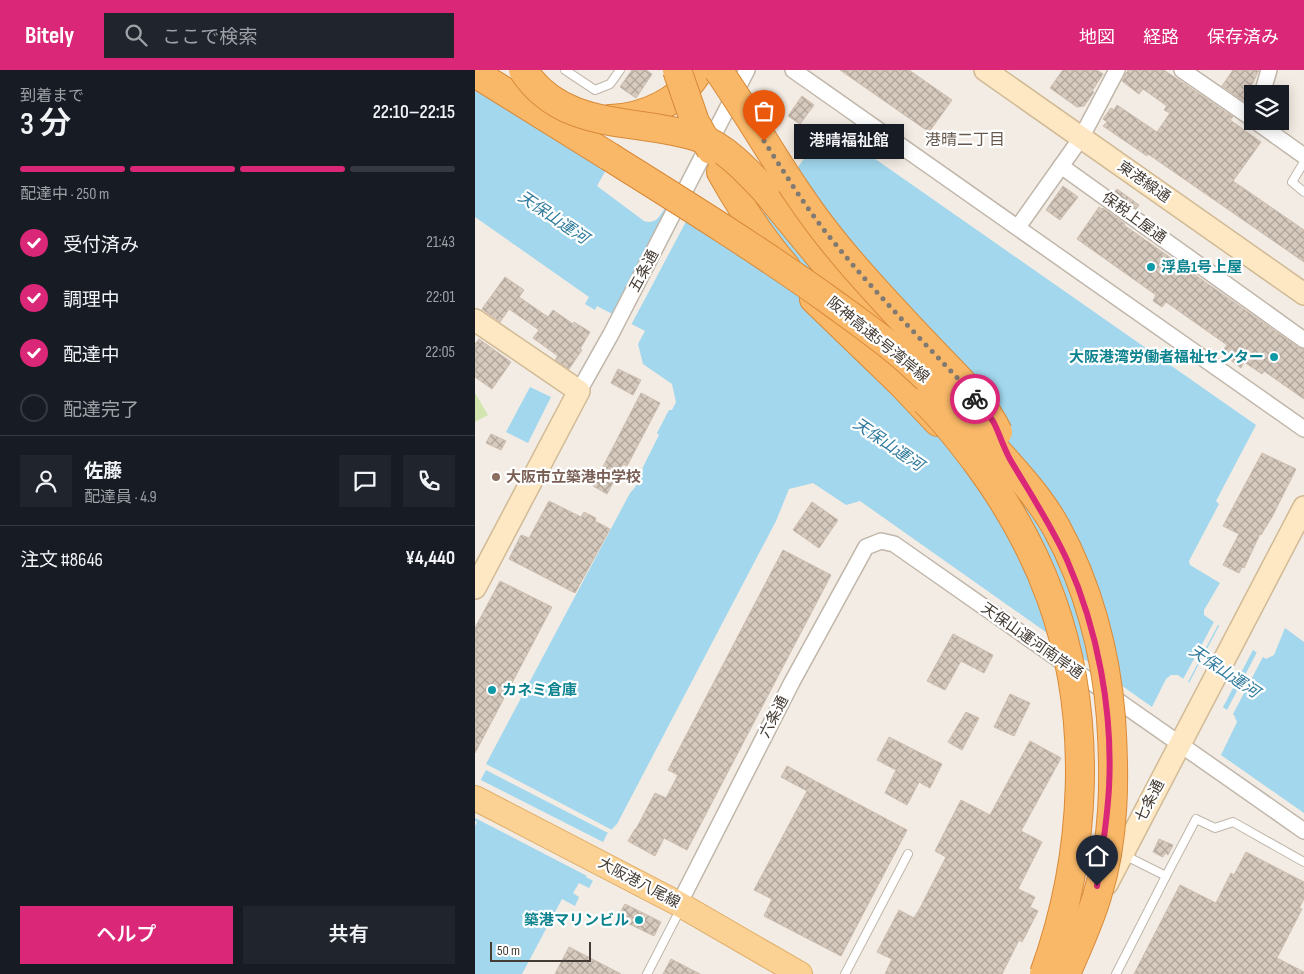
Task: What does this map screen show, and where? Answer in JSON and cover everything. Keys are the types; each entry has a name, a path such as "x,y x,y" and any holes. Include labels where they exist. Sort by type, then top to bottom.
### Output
{"highway":[{"path":"677,70 695,122 737,202 756,230 820,305 926,408 970,463 1013,526 1046,600 1057,637 1066,679 1074,764 1073,808 1062,889 1038,974"},
{"path":"689,70 721,172"},
{"path":"572,115 603,120 637,115 674,97 699,70"},
{"path":"522,81 548,104 572,115 582,122 607,130 636,133 649,131 674,120 685,112 705,90 717,70 795,190 832,240 877,293 964,385 993,421 1010,459 1043,513 1067,560 1093,635 1105,696 1109,752 1109,787 1102,854 1090,914 1066,974"},
{"name":"阪神高速5号湾岸線","path":"475,73 707,218 806,284 897,352 965,416 1011,467 1038,500 1056,527 1084,591 1099,640 1110,707 1114,772 1109,837 1101,882 1087,926 1066,974"},
{"path":"522,81 535,86 562,106 578,113 606,121 663,129 700,138 713,144 725,153 748,172 765,190 857,298 1010,459"},
{"name":"阪神高速5号湾岸線","path":"475,95 777,283 877,356 929,405 953,431 996,490 1017,524 1035,559 1051,598 1063,634 1072,677 1077,718 1080,763 1075,849 1067,891 1045,974"}],"main road":[{"name":"大阪港八尾線","path":"475,798 597,860 800,974"}],"street":[{"name":"五条通","path":"579,391 677,208 747,70"},
{"path":"793,70 1304,429"},
{"name":"東港線通","path":"985,70 1304,294"},
{"path":"1018,227 1081,138 1117,70"},
{"path":"1182,70 1244,113"},
{"path":"1265,85 1269,70"},
{"path":"1268,130 1304,156"},
{"name":"保税上屋通","path":"1061,166 1304,340"},
{"path":"475,320 579,391 475,588"},
{"name":"七条通","path":"1060,974 1304,507"},
{"name":"天保山運河南岸通","path":"881,541 894,544 1304,831"},
{"name":"六条通","path":"680,905 792,682 866,547 881,541"}],"lane":[{"path":"565,70 595,90 610,84 620,70"},
{"path":"1304,162 1292,182 1304,192"},
{"path":"1116,974 1196,820 1215,828 1233,822 1304,862"},
{"path":"845,974 908,854"},
{"path":"1123,854 1166,876"},
{"path":"647,974 680,905"}],"green space":[{"path":"475,393 488,415 475,422"}],"water":[{"name":"天保山運河","path":"475,87 607,168 597,186 644,221 652,222 655,220 667,205 738,249 828,126 1256,425 1216,501 1219,504 1189,561 1190,565 1220,583 1204,610 1204,615 1266,659 1274,655 1285,628 1304,642 1304,813 1221,755 1237,722 1234,715 1178,675 1171,675 1166,679 1152,707 860,501 846,505 813,483 789,489 776,521 617,824 607,834 586,877 593,881 589,888 579,883 573,893 579,897 575,906 562,899 522,974 475,974 475,826 477,822 475,821 475,791 488,766 486,764 630,493 639,481 643,467 659,435 657,433 669,410 672,410 676,402 672,384 643,364 638,344 645,331 597,306 595,310 585,304 589,297 475,217"},
{"path":"530,387 551,397 528,443 506,432"}],"pier":[{"path":"670,205 689,216 630,327 611,317"},
{"path":"1215,620 1219,623 1187,684 1182,681"},
{"path":"1220,624 1254,648 1222,709 1188,685"},
{"path":"1258,650 1264,655 1232,716 1226,712"},
{"path":"484,763 614,831 610,834 484,769"},
{"path":"479,779 605,843 589,877 475,818 475,787"}],"building":[{"path":"632,70 646,70 652,74 636,98 620,87"},
{"path":"840,70 909,70 952,100 929,132"},
{"path":"1063,70 1097,70 1103,74 1084,106 1077,107 1050,88"},
{"path":"1128,70 1164,70 1233,117 1230,120 1261,142 1233,181 1304,230 1304,262 1148,154 1147,156 1103,126 1107,122 1103,119 1111,108 1114,110 1117,105 1157,132 1170,113 1164,110 1167,106 1143,89 1139,94 1122,81"},
{"path":"1233,70 1259,70 1252,85 1244,85 1244,101 1222,86"},
{"path":"802,96 814,105 800,124 788,116"},
{"path":"1063,186 1078,197 1060,220 1046,210"},
{"path":"1117,189 1139,205 1136,209 1114,193"},
{"name":"浮島1号上屋","path":"1099,207 1299,348 1304,349 1304,399 1264,371 1262,374 1244,362 1241,368 1221,353 1227,345 1166,302 1162,307 1153,301 1156,295 1077,239"},
{"path":"505,277 524,290 519,297 548,317 553,310 573,324 574,322 590,332 580,349 582,350 569,369 555,360 558,356 533,338 539,330 509,309 500,322 482,309"},
{"path":"479,339 511,362 492,389 475,377 475,344"},
{"path":"618,369 641,380 633,395 611,383"},
{"path":"641,393 660,403 627,466 623,464 607,494 593,486"},
{"path":"491,434 506,441 501,450 486,443"},
{"path":"1262,453 1296,469 1272,517 1260,534 1244,568 1242,567 1239,573 1223,565 1239,534 1223,526"},
{"path":"549,501 581,517 584,512 596,518 595,521 610,529 575,593 509,559 521,535 529,538"},
{"path":"812,502 838,520 819,548 793,530"},
{"path":"783,550 831,575 687,850 664,838 655,856 628,841 655,793 666,798 678,775 668,770"},
{"name":"カネミ倉庫","path":"500,581 552,607 475,753 475,628"},
{"path":"953,634 993,655 984,673 961,661 945,690 927,681"},
{"path":"1010,694 1030,703 1014,736 994,727"},
{"path":"966,712 979,718 962,750 948,742"},
{"path":"889,737 942,764 930,788 919,782 907,805 885,793 896,770 877,760"},
{"path":"1030,741 1061,758 1021,831 1042,842 1018,889 1035,897 1030,907 1038,911 1022,942 1019,940 1002,974 885,974 892,959 877,952 899,910 914,918 920,908 946,857 935,851 961,800 990,815"},
{"path":"787,766 907,830 841,956 764,916 772,899 754,890 807,791 781,777"},
{"path":"1159,839 1173,845 1168,855 1165,853 1163,857 1153,852"},
{"path":"1246,852 1304,882 1304,899 1299,908 1302,909 1277,958 1304,972 1304,974 1134,974 1180,885 1216,903 1231,873 1234,875"},
{"name":"築港マリンビル","path":"625,904 661,922 654,936 617,918"},
{"path":"569,947 621,974 555,974"},
{"path":"671,959 700,974 663,974"}],"way so far":[{"path":"764,141 795,190 832,240 877,293 975,399"}],"place":[{"name":"港晴福祉館","path":"764,141"},
{"name":"浮島1号上屋","path":"1151,267"},
{"name":"大阪港湾労働者福祉センター","path":"1274,357"},
{"name":"大阪市立築港中学校","path":"496,477"},
{"name":"カネミ倉庫","path":"492,690"},
{"name":"築港マリンビル","path":"639,920"}],"district":[{"name":"港晴二丁目","path":"965,140"}],"route":[{"path":"975,399 993,421 1010,459 1043,513 1059,544 1082,600 1093,635 1105,696 1109,752 1107,816 1097,886"}]}
